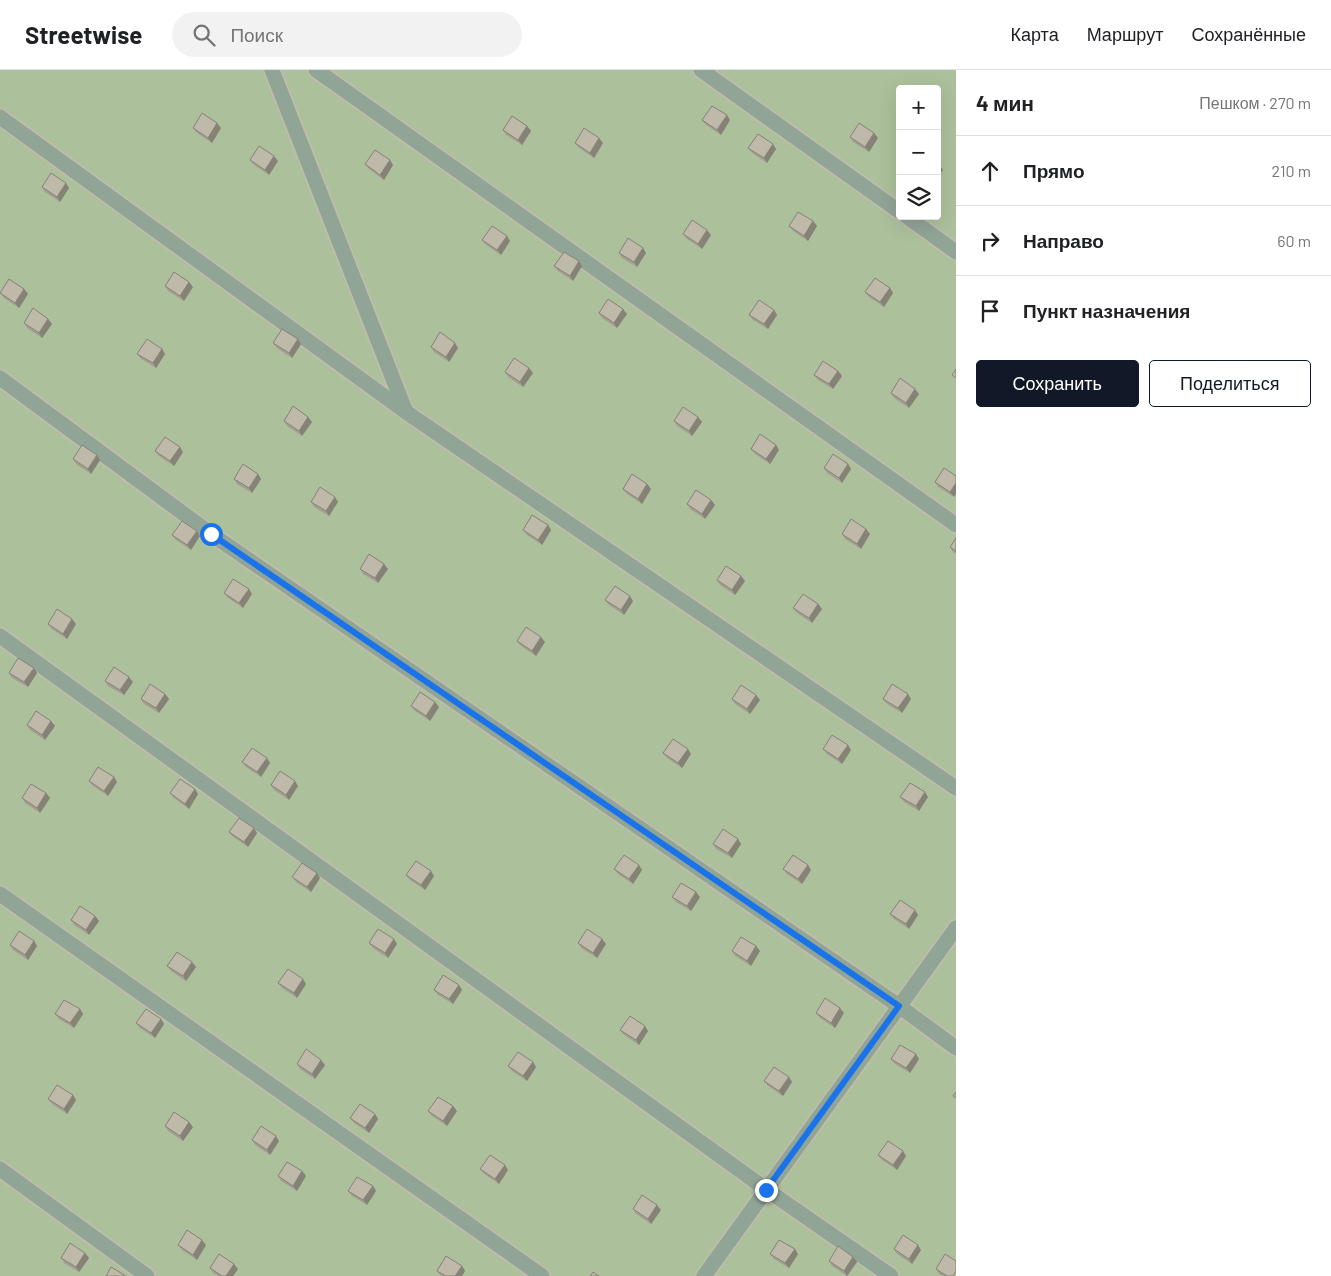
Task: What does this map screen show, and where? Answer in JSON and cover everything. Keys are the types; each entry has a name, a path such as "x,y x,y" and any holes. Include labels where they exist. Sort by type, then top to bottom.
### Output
{"lane":[{"path":"272,70 406,412"},
{"path":"316,70 956,525"},
{"path":"701,70 896,209"},
{"path":"0,117 406,412 956,788"},
{"path":"912,220 956,252"},
{"path":"0,378 211,534 899,1006 956,1048"},
{"path":"0,636 766,1190 891,1276"},
{"path":"0,894 542,1276"},
{"path":"704,1276 956,928"},
{"path":"0,1169 147,1276"}],"green space":[{"path":"0,70 956,70 956,1276 0,1276"}],"building":[{"path":"712,106 727,115 717,130 702,120"},
{"path":"202,113 217,123 208,138 193,128"},
{"path":"512,116 527,126 518,140 503,130"},
{"path":"859,123 874,133 865,147 850,137"},
{"path":"584,128 599,138 590,153 575,143"},
{"path":"758,134 773,144 764,158 748,148"},
{"path":"259,146 274,156 265,170 250,160"},
{"path":"375,150 390,160 380,175 365,164"},
{"path":"51,173 66,183 57,197 42,187"},
{"path":"798,212 813,221 804,236 789,226"},
{"path":"692,220 707,230 698,244 683,234"},
{"path":"492,226 507,236 497,250 482,240"},
{"path":"628,238 643,248 634,262 619,253"},
{"path":"564,252 579,261 570,276 554,266"},
{"path":"174,272 189,282 180,296 165,286"},
{"path":"875,278 890,288 880,302 865,292"},
{"path":"9,279 24,289 15,303 0,293"},
{"path":"608,299 623,309 614,323 599,313"},
{"path":"759,300 774,310 764,324 749,315"},
{"path":"33,308 48,319 39,333 24,323"},
{"path":"282,329 298,339 289,353 273,343"},
{"path":"440,332 455,343 446,357 431,347"},
{"path":"147,339 162,349 153,363 137,354"},
{"path":"514,358 529,368 520,382 505,372"},
{"path":"823,361 838,371 829,384 814,375"},
{"path":"956,369 956,378 952,375"},
{"path":"900,378 915,389 906,403 891,393"},
{"path":"293,406 308,417 299,431 284,421"},
{"path":"683,407 698,417 689,431 674,421"},
{"path":"760,434 776,445 766,459 751,449"},
{"path":"165,437 180,447 170,461 155,451"},
{"path":"82,445 97,455 88,469 73,459"},
{"path":"833,454 848,464 839,478 824,468"},
{"path":"243,464 258,474 249,488 234,479"},
{"path":"944,468 956,476 956,483 950,492 935,482"},
{"path":"632,474 647,484 638,499 623,489"},
{"path":"320,487 335,497 326,511 311,502"},
{"path":"696,490 711,500 702,514 687,504"},
{"path":"532,515 548,525 538,540 523,530"},
{"path":"851,519 866,529 857,544 842,534"},
{"path":"182,521 197,531 187,545 172,535"},
{"path":"956,538 956,551 950,547"},
{"path":"369,554 384,564 375,578 360,569"},
{"path":"726,566 741,576 732,590 717,580"},
{"path":"233,579 249,589 239,603 224,593"},
{"path":"615,586 630,596 621,610 605,600"},
{"path":"803,594 818,604 809,618 793,608"},
{"path":"57,609 72,619 63,634 48,624"},
{"path":"526,627 541,637 532,651 517,641"},
{"path":"18,658 34,668 24,682 9,673"},
{"path":"114,667 129,677 120,690 105,681"},
{"path":"150,684 165,694 156,708 141,699"},
{"path":"892,684 908,694 898,708 883,699"},
{"path":"741,685 756,695 747,709 732,699"},
{"path":"420,692 435,702 426,716 411,706"},
{"path":"36,711 51,721 42,735 27,725"},
{"path":"832,735 848,745 838,759 823,749"},
{"path":"673,739 688,749 678,763 663,753"},
{"path":"252,748 267,758 257,772 242,762"},
{"path":"98,767 114,777 104,791 89,781"},
{"path":"280,771 295,781 286,795 271,785"},
{"path":"180,779 195,789 185,804 170,793"},
{"path":"910,783 925,792 916,806 900,797"},
{"path":"31,784 46,793 37,808 22,798"},
{"path":"239,818 254,828 244,842 229,832"},
{"path":"723,829 738,839 728,853 713,844"},
{"path":"624,855 639,865 629,879 614,869"},
{"path":"793,855 808,865 798,879 783,869"},
{"path":"416,861 431,871 421,885 406,875"},
{"path":"302,863 317,873 307,887 292,877"},
{"path":"681,883 696,892 687,906 672,897"},
{"path":"900,900 915,910 906,924 890,914"},
{"path":"80,906 95,916 86,930 71,920"},
{"path":"378,929 394,939 385,953 369,943"},
{"path":"587,929 602,939 593,953 578,943"},
{"path":"19,931 34,941 25,955 10,945"},
{"path":"741,937 756,946 747,961 732,951"},
{"path":"177,952 192,962 183,976 167,966"},
{"path":"288,969 303,979 294,993 278,983"},
{"path":"443,975 459,985 449,999 434,990"},
{"path":"825,998 840,1008 831,1023 816,1013"},
{"path":"64,1000 80,1009 70,1023 55,1014"},
{"path":"146,1009 161,1019 151,1033 136,1023"},
{"path":"630,1016 645,1026 636,1040 620,1030"},
{"path":"900,1045 916,1054 906,1068 891,1059"},
{"path":"306,1049 321,1060 312,1074 297,1064"},
{"path":"518,1052 533,1062 523,1076 508,1066"},
{"path":"774,1067 789,1077 779,1091 764,1081"},
{"path":"57,1085 73,1095 64,1109 48,1099"},
{"path":"438,1097 453,1106 443,1121 428,1111"},
{"path":"360,1104 375,1114 365,1128 350,1118"},
{"path":"174,1112 189,1122 180,1136 165,1126"},
{"path":"261,1126 276,1136 267,1150 252,1140"},
{"path":"888,1141 903,1151 893,1165 878,1155"},
{"path":"490,1155 505,1165 495,1179 480,1169"},
{"path":"287,1162 302,1171 293,1186 278,1176"},
{"path":"357,1177 373,1186 363,1200 348,1191"},
{"path":"642,1195 657,1205 648,1219 633,1209"},
{"path":"187,1230 202,1240 193,1255 178,1245"},
{"path":"903,1235 918,1245 909,1259 894,1249"},
{"path":"779,1240 795,1249 785,1263 770,1254"},
{"path":"70,1243 85,1253 76,1267 61,1258"},
{"path":"838,1246 853,1257 844,1271 829,1261"},
{"path":"219,1254 234,1264 226,1276 222,1276 210,1268"},
{"path":"945,1254 956,1261 956,1271 953,1276 947,1276 936,1269"},
{"path":"446,1256 462,1266 455,1276 446,1276 437,1271"},
{"path":"111,1267 126,1276 106,1276"},
{"path":"593,1272 599,1276 590,1276"}],"route":[{"path":"211,534 899,1006 766,1190"}]}
